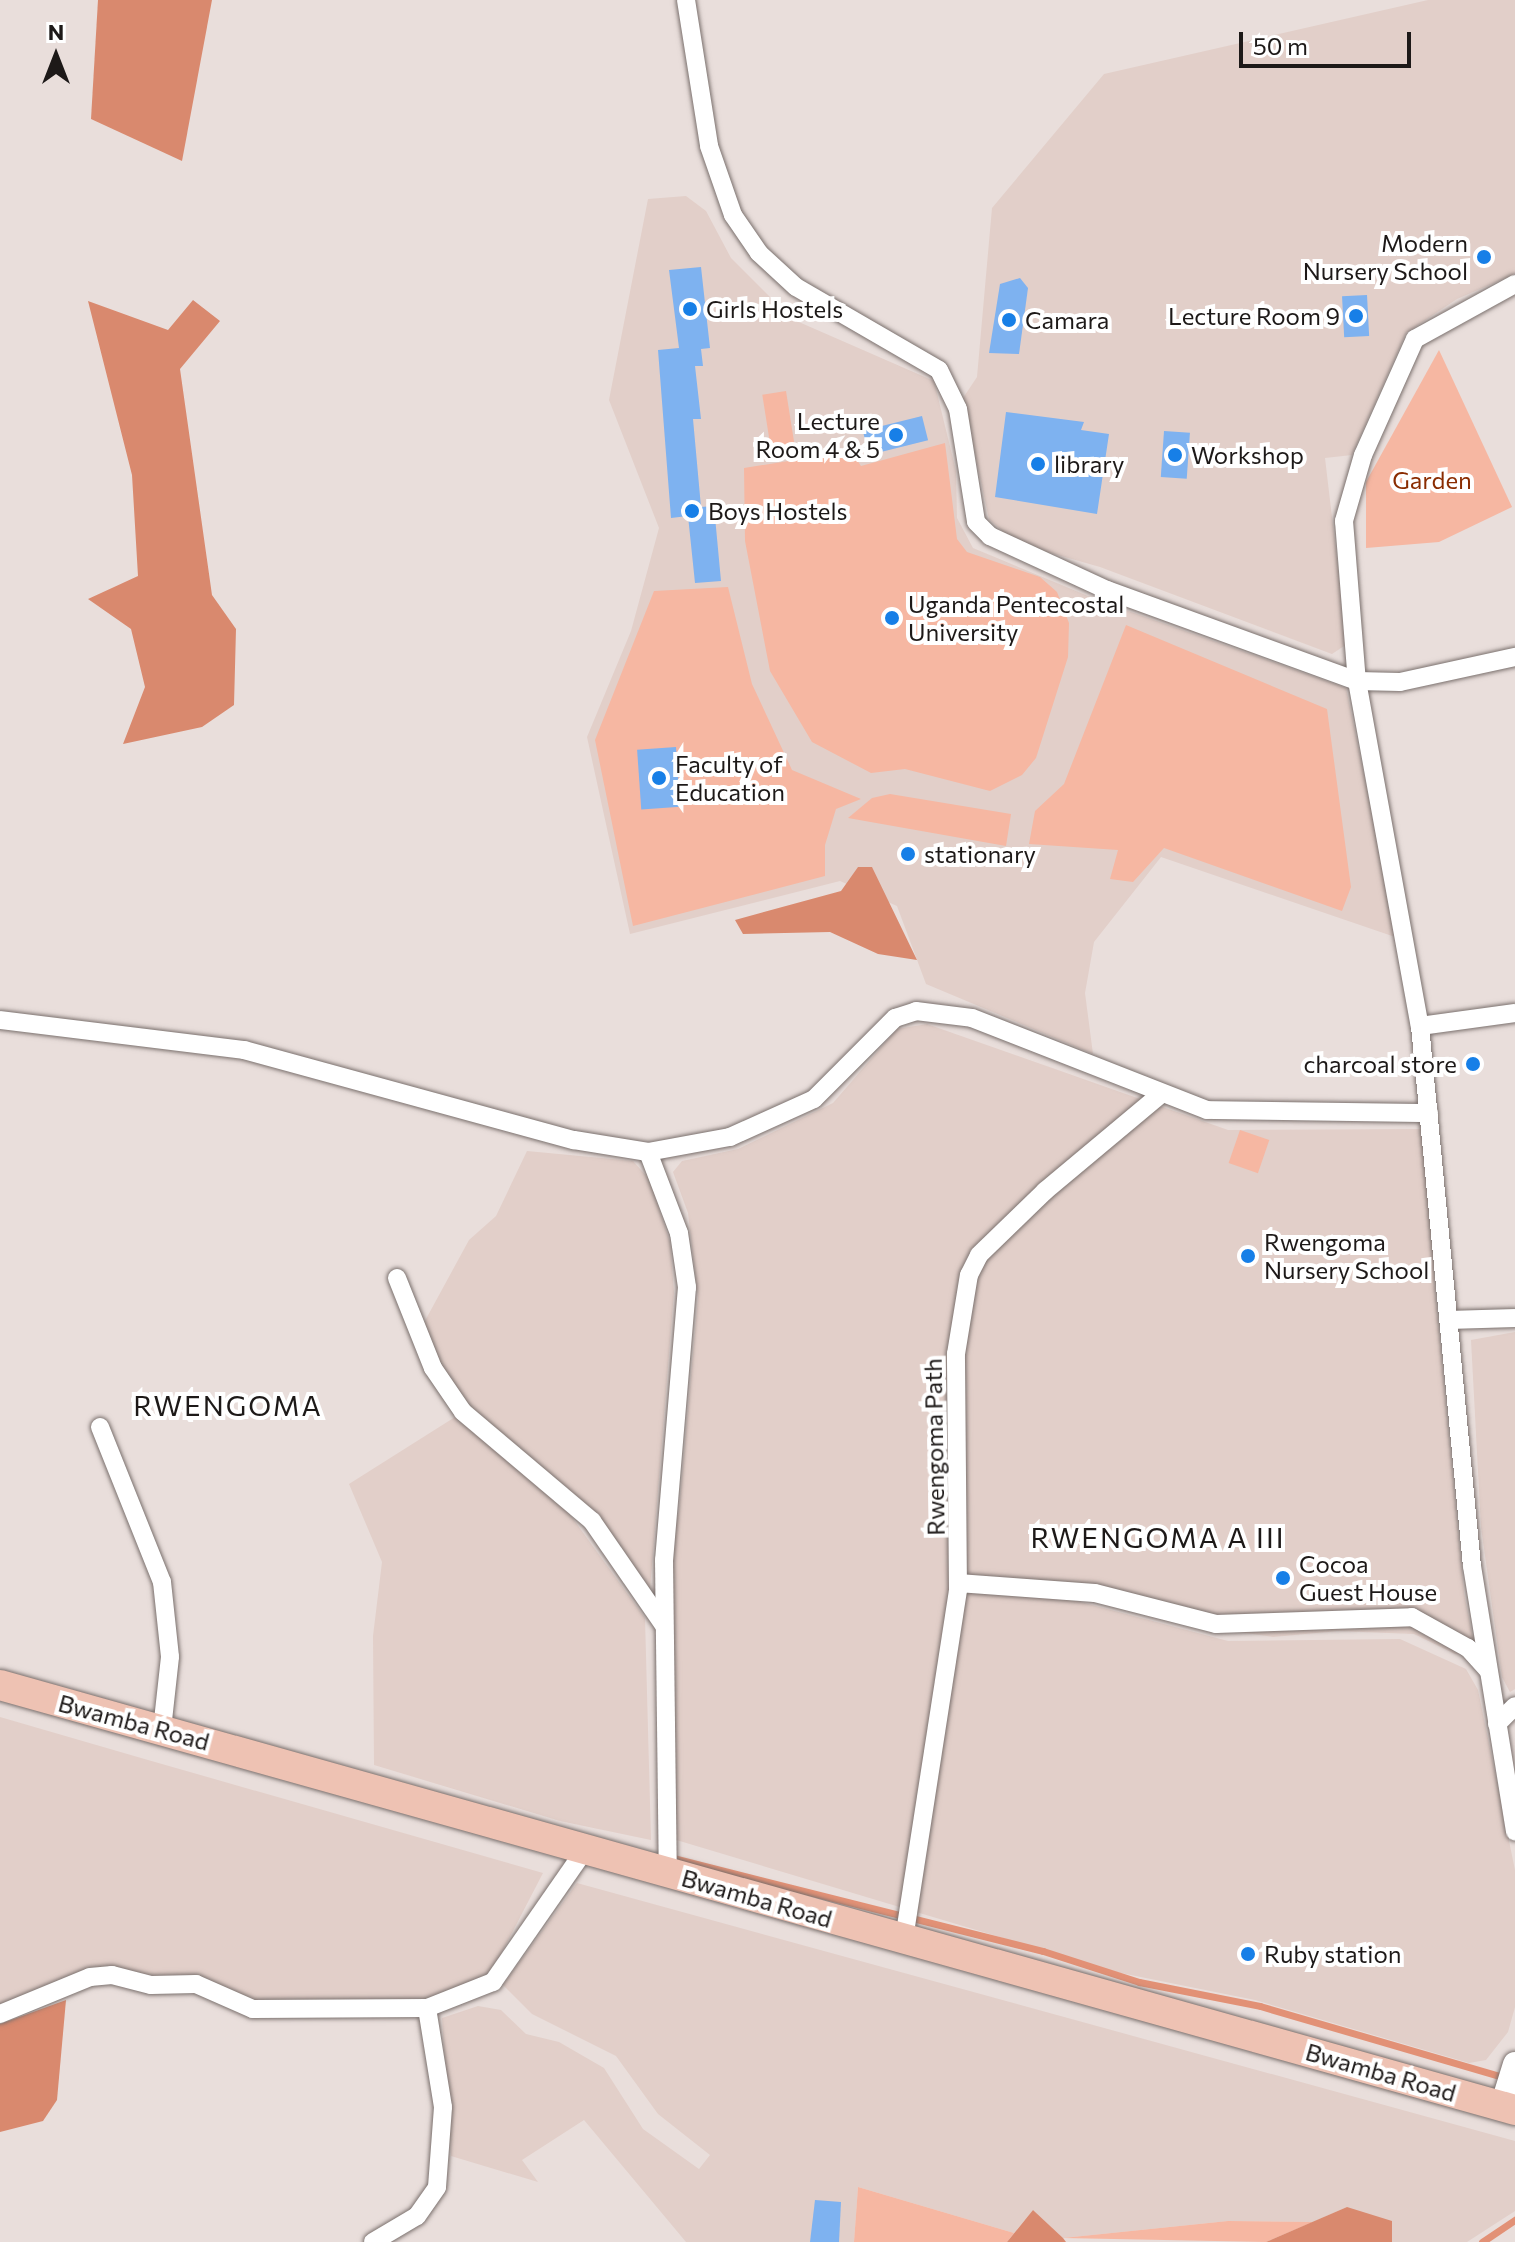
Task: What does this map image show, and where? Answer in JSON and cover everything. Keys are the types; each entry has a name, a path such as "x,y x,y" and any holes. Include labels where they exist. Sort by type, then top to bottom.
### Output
{"main road":[{"name":"Bwamba Road","path":"0,1685 587,1847 668,1873 1509,2108"}],"street":[{"path":"686,0 709,146 733,215 759,253 796,287 939,370 958,409 976,522 990,536 1107,590 1357,681 1400,682 1515,657"},
{"path":"1515,284 1415,339 1363,455 1344,521 1357,681 1420,1026 1488,1671 1515,1832"},
{"path":"0,1020 260,1053 574,1140 648,1152 730,1137 814,1099 895,1018 916,1011 972,1018 1160,1095 1228,1113 1429,1113"},
{"path":"1420,1026 1515,1013"},
{"name":"Rwengoma Path","path":"904,1939 958,1583 956,1354 973,1264 1045,1191 1160,1095"},
{"path":"648,1152 679,1233 687,1287 663,1624 668,1873"},
{"path":"397,1278 433,1368 463,1412 592,1521 663,1624"},
{"path":"1449,1320 1515,1318"},
{"path":"100,1427 162,1582 170,1657 162,1730"},
{"path":"958,1583 1095,1593 1216,1624 1412,1617 1468,1648 1488,1671"},
{"path":"1497,1724 1515,1706"},
{"path":"0,2014 90,1977 112,1975 151,1985 196,1984 253,2009 427,2008 493,1982 587,1847"},
{"path":"373,2242 417,2216 437,2187 443,2107 427,2008"},
{"path":"1509,2108 1515,2063"}],"shaded area":[{"path":"98,0 212,0 182,161 91,119"},
{"path":"1428,0 1515,0 1515,274 1457,299 1406,333 1352,455 1325,458 1347,644 1332,654 1100,567 1016,543 989,519 963,398 977,377 992,208 1104,74"},
{"name":"Uganda Pentecostal University","path":"686,196 706,211 731,258 792,319 934,381 956,471 957,518 973,548 1100,601 1346,688 1398,938 1161,857 1094,942 1085,993 1093,1054 926,984 897,906 840,881 630,934 587,737 631,631 659,528 609,400 648,199"},
{"path":"193,300 220,321 180,369 212,595 236,629 234,705 202,727 123,744 145,687 131,629 88,599 138,576 132,475 88,301 168,330"},
{"path":"858,867 872,867 917,960 878,954 830,932 743,934 735,920 841,891"},
{"path":"927,1024 1228,1130 1434,1129 1434,1278 1464,1593 1476,1654 1455,1654 1414,1634 1338,1631 1273,1637 1170,1622 1105,1601 968,1585 1077,1601 1228,1641 1400,1639 1466,1669 1478,1690 1515,1870 1515,2007 1508,2032 1486,2060 1469,2063 1255,2000 1116,1972 673,1839 670,1550 679,1511 698,1298 688,1213 673,1172 682,1161 738,1149 833,1103 897,1029"},
{"path":"527,1151 633,1161 649,1179 670,1242 674,1292 649,1602 539,1472 645,1618 651,1840 560,1821 374,1765 373,1636 382,1562 349,1484 463,1412 414,1341 469,1240 496,1216"},
{"path":"1515,1332 1515,1689 1510,1692 1502,1677 1481,1527 1471,1340"},
{"path":"0,1717 543,1873 489,1977 432,2001 254,2001 111,1966 0,2012"},
{"path":"577,1883 1515,2141 1515,2211 1467,2242 1381,2242 1347,2207 1313,2222 1228,2221 1063,2238 1033,2210 1014,2233 858,2187 854,2242 686,2242 584,2120 522,2160 538,2182 451,2156 442,2018 478,2006 501,2010 526,2034 559,2042 604,2068 643,2129 699,2169 710,2155 658,2114 616,2056 532,2014 503,1985"},
{"path":"66,2000 57,2100 43,2121 0,2132 0,2024"},
{"path":"1347,2207 1392,2221 1392,2242 1266,2242"},
{"path":"1033,2210 1063,2238 1066,2242 1007,2242"}],"green space":[{"name":"Garden","path":"1439,350 1512,507 1439,542 1366,548 1366,482"},
{"path":"786,391 795,448 771,452 762,395"},
{"path":"945,443 957,539 967,552 1040,577 1057,592 1069,623 1068,657 1036,758 1022,775 990,791 905,769 871,773 812,742 770,671 745,541 744,468 851,451 861,466"},
{"path":"728,587 752,684 792,770 861,799 836,809 825,845 825,876 633,926 595,740 654,591"},
{"path":"1126,625 1327,709 1351,887 1342,911 1164,848 1133,882 1110,879 1118,850 1029,844 1035,811 1064,784"},
{"path":"890,794 1011,814 1006,846 848,818 872,798"},
{"path":"1240,1130 1269,1140 1258,1173 1229,1163"},
{"path":"858,2187 1014,2233 1007,2242 854,2242"},
{"path":"1228,2221 1313,2222 1266,2242 1063,2238"}],"building":[{"path":"701,267 710,348 701,349 703,366 695,366 701,419 693,419 701,507 714,506 721,581 695,583 688,516 671,518 658,350 679,348 669,270"},
{"name":"Camara","path":"1020,278 1028,288 1019,354 989,353 1000,284"},
{"name":"Lecture Room 9","path":"1367,295 1369,336 1344,337 1342,296"},
{"name":"library","path":"1006,412 1084,422 1081,430 1109,434 1097,514 995,497"},
{"name":"Lecture Room 4 & 5","path":"922,416 928,440 869,455 863,431"},
{"name":"Workshop","path":"1164,431 1190,433 1187,479 1161,477"},
{"name":"Faculty of Education","path":"676,747 680,807 641,810 637,750"},
{"path":"815,2200 841,2202 839,2242 810,2242"}],"waterway":[{"path":"669,1857 1043,1951 1139,1982 1260,2006 1507,2078"},
{"path":"1482,2242 1515,2220"}],"place":[{"name":"Modern Nursery School","path":"1484,257"},
{"name":"Girls Hostels","path":"690,309"},
{"name":"Lecture Room 9","path":"1356,316"},
{"name":"Camara","path":"1009,320"},
{"name":"Lecture Room 4 & 5","path":"896,435"},
{"name":"Workshop","path":"1175,455"},
{"name":"library","path":"1038,464"},
{"name":"Boys Hostels","path":"692,511"},
{"name":"Uganda Pentecostal University","path":"892,618"},
{"name":"Faculty of Education","path":"659,778"},
{"name":"stationary","path":"908,854"},
{"name":"charcoal store","path":"1473,1064"},
{"name":"Rwengoma Nursery School","path":"1248,1256"},
{"name":"Cocoa Guest House","path":"1283,1578"},
{"name":"Ruby station","path":"1248,1954"}],"district":[{"name":"RWENGOMA","path":"228,1405"},
{"name":"RWENGOMA A III","path":"1158,1537"}]}
